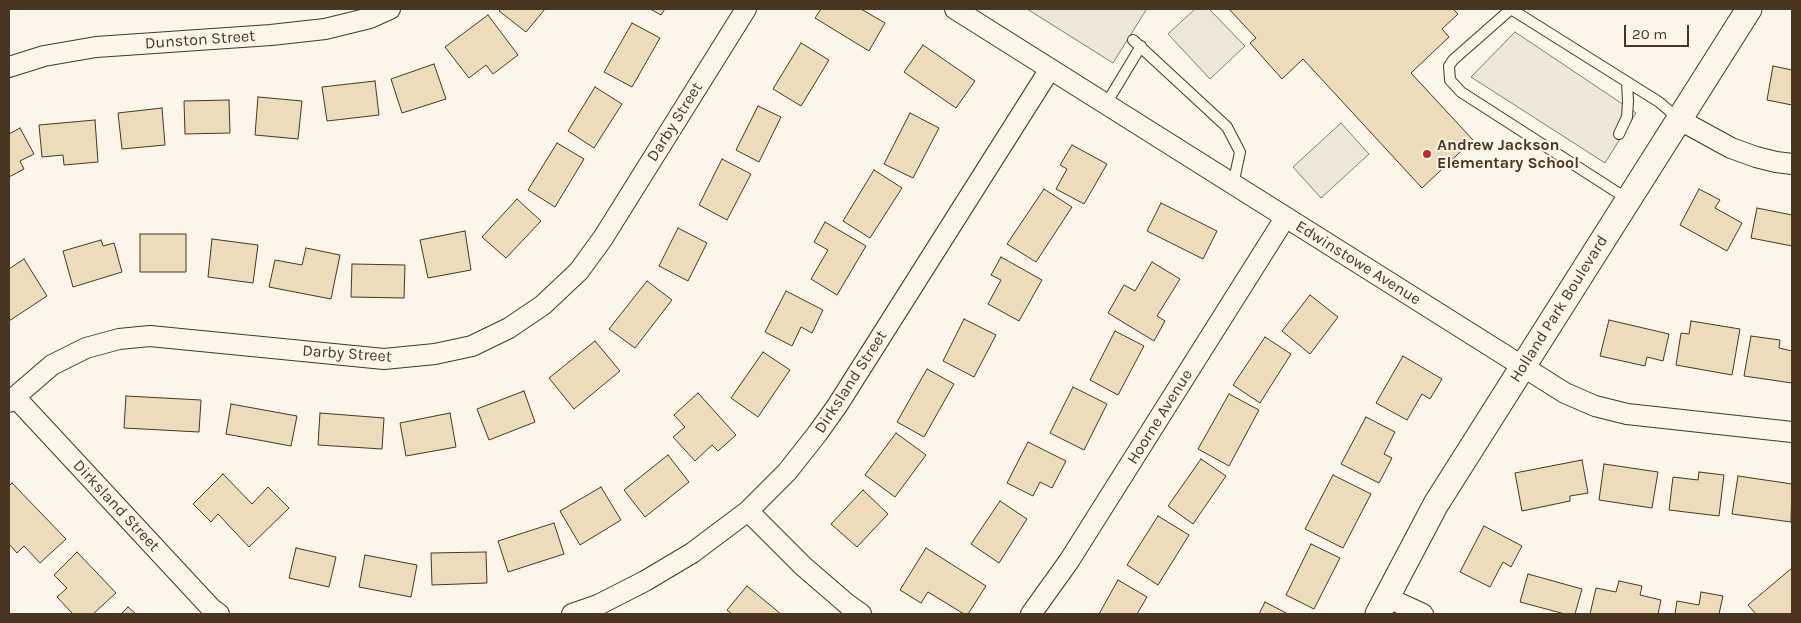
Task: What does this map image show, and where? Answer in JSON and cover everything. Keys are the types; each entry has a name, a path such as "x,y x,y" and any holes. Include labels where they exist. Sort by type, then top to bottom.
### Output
{"street":[{"name":"Dunston Street","path":"9,67 44,56 96,47 271,35 325,29 370,18 390,9"},
{"name":"Darby Street","path":"12,399 52,365 86,348 119,339 150,336 384,359 435,354 472,346 509,328 544,305 579,271 603,238 746,9"},
{"name":"Holland Park Boulevard","path":"1382,606 1436,504 1749,9"},
{"name":"Edwinstowe Avenue","path":"960,10 1285,218 1565,393 1595,406 1627,414 1792,432"},
{"name":"Dirksland Street","path":"572,614 614,597 692,553 748,511 787,472 822,427 1050,69"},
{"path":"1680,120 1731,148 1762,159 1792,164"},
{"name":"Hoorne Avenue","path":"1031,614 1069,562 1285,218"},
{"name":"Dirksland Street","path":"12,399 211,608 219,614"},
{"path":"748,511 803,566 861,614"},
{"path":"1382,606 1424,614"}],"lane":[{"path":"1629,200 1461,92 1450,80 1449,66 1453,60 1511,9 1660,102 1680,120"},
{"path":"1106,104 1137,43 1227,127 1240,152 1233,185"},
{"path":"1619,134 1627,117 1627,82"}],"shaded area":[{"path":"1027,9 1143,9 1146,10 1113,63"},
{"path":"1195,9 1209,9 1245,46 1210,79 1168,34"},
{"path":"1515,32 1636,113 1605,163 1471,77"},
{"path":"1341,123 1369,154 1321,198 1293,167"}],"building":[{"path":"501,9 545,9 526,32 499,11"},
{"path":"650,9 665,9 661,15"},
{"path":"821,9 861,9 885,23 869,51 815,18"},
{"path":"1229,9 1453,9 1458,14 1442,29 1449,37 1411,73 1473,140 1422,188 1303,59 1282,79 1250,43 1256,38"},
{"path":"488,15 518,55 493,74 486,65 469,78 445,47"},
{"path":"632,23 660,38 632,87 604,72"},
{"path":"801,43 829,60 801,106 773,89"},
{"path":"923,45 975,81 956,108 904,72"},
{"path":"434,64 446,99 402,113 391,79"},
{"path":"1773,66 1792,70 1792,105 1767,100"},
{"path":"375,81 379,115 327,121 322,87"},
{"path":"595,87 622,104 594,148 568,131"},
{"path":"258,97 302,101 298,139 255,135"},
{"path":"229,100 230,133 185,134 184,101"},
{"path":"758,106 781,117 759,162 736,150"},
{"path":"162,108 165,145 122,149 118,113"},
{"path":"910,113 939,128 913,178 884,164"},
{"path":"95,120 98,162 64,165 63,155 42,157 39,125"},
{"path":"20,128 34,154 20,161 24,169 9,177 9,134"},
{"path":"557,143 584,159 555,207 528,190"},
{"path":"1072,145 1107,164 1084,204 1056,189 1067,169 1060,165"},
{"path":"722,159 751,174 727,220 699,205"},
{"path":"874,170 902,188 870,238 843,221"},
{"path":"1044,189 1072,207 1036,262 1007,244"},
{"path":"1699,189 1720,200 1715,208 1742,223 1727,251 1680,225"},
{"path":"517,199 541,221 506,258 482,237"},
{"path":"1161,203 1217,231 1203,259 1147,231"},
{"path":"1757,208 1792,215 1792,246 1751,238"},
{"path":"825,222 866,246 837,295 811,279 828,250 814,242"},
{"path":"678,228 707,243 688,281 659,266"},
{"path":"465,231 471,270 428,278 420,240"},
{"path":"140,234 186,234 186,272 140,272"},
{"path":"212,239 258,245 253,283 208,277"},
{"path":"101,240 103,246 114,243 122,272 73,287 63,251"},
{"path":"306,248 340,255 331,299 269,287 275,260 302,265"},
{"path":"1001,257 1042,280 1019,321 988,304 1001,280 991,275"},
{"path":"24,259 47,296 9,321 9,269"},
{"path":"1152,262 1180,279 1157,316 1165,321 1154,341 1108,313 1124,285 1135,291"},
{"path":"352,264 405,265 404,298 351,297"},
{"path":"647,281 672,300 635,348 609,329"},
{"path":"786,291 823,310 812,333 801,327 792,346 765,332"},
{"path":"1310,295 1338,317 1310,354 1282,331"},
{"path":"964,319 996,335 974,377 943,361"},
{"path":"1609,320 1669,334 1663,361 1647,357 1645,366 1600,356"},
{"path":"1691,321 1740,329 1732,375 1676,365 1681,333 1689,334"},
{"path":"1115,331 1144,346 1118,395 1090,380"},
{"path":"1751,336 1780,340 1779,348 1792,351 1792,383 1744,376"},
{"path":"1265,337 1291,354 1260,403 1233,385"},
{"path":"595,341 620,371 574,409 549,378"},
{"path":"763,352 790,370 758,417 731,398"},
{"path":"1403,356 1442,379 1430,399 1422,394 1407,420 1376,403"},
{"path":"927,369 954,384 924,437 897,422"},
{"path":"1073,387 1107,404 1084,450 1050,433"},
{"path":"524,391 535,422 489,440 477,409"},
{"path":"698,393 736,435 718,451 712,445 695,461 673,437 685,427 674,415"},
{"path":"1229,394 1259,410 1229,466 1198,449"},
{"path":"126,396 201,400 199,432 124,428"},
{"path":"231,404 297,416 291,446 226,434"},
{"path":"320,413 384,418 382,449 318,445"},
{"path":"450,413 456,447 406,456 400,423"},
{"path":"1366,417 1395,432 1384,454 1392,458 1379,483 1341,464"},
{"path":"896,433 926,455 895,497 865,475"},
{"path":"1028,442 1066,461 1052,488 1040,482 1033,496 1007,483"},
{"path":"668,455 689,482 645,517 624,490"},
{"path":"1201,459 1226,476 1193,524 1168,506"},
{"path":"1582,460 1588,493 1570,496 1570,501 1522,511 1515,473"},
{"path":"1604,464 1658,472 1652,508 1599,500"},
{"path":"1699,472 1724,475 1719,516 1669,510 1673,477 1698,480"},
{"path":"223,474 252,504 268,487 289,508 249,547 218,514 211,522 193,504"},
{"path":"1333,475 1371,494 1343,548 1305,529"},
{"path":"1738,476 1792,484 1791,522 1732,514"},
{"path":"12,483 66,539 40,563 24,546 17,553 9,544 9,486"},
{"path":"601,487 621,520 580,545 560,511"},
{"path":"863,490 888,514 857,547 831,524"},
{"path":"1000,501 1027,519 999,563 971,544"},
{"path":"1158,516 1189,535 1158,585 1127,565"},
{"path":"554,523 564,554 508,572 498,541"},
{"path":"1484,526 1522,546 1511,567 1503,562 1490,587 1460,572"},
{"path":"1311,544 1340,558 1314,609 1286,595"},
{"path":"296,548 336,557 329,587 289,578"},
{"path":"926,548 986,586 968,614 964,614 928,592 921,603 900,590"},
{"path":"77,552 116,593 93,614 73,614 57,597 67,588 54,575"},
{"path":"486,552 487,583 432,585 431,553"},
{"path":"365,555 417,565 411,597 359,587"},
{"path":"1792,568 1792,614 1756,614 1748,605"},
{"path":"1528,574 1582,589 1575,614 1565,614 1520,602"},
{"path":"1118,580 1147,597 1137,614 1099,614"},
{"path":"1619,581 1642,586 1640,595 1661,600 1658,614 1590,614 1596,588 1616,592"},
{"path":"747,586 781,614 732,614 727,610"},
{"path":"1701,592 1723,596 1719,614 1675,614 1677,601 1699,605"},
{"path":"1265,602 1288,614 1259,614"},
{"path":"128,607 136,614 121,614"}],"place":[{"name":"Andrew Jackson Elementary School","path":"1427,154"}]}
